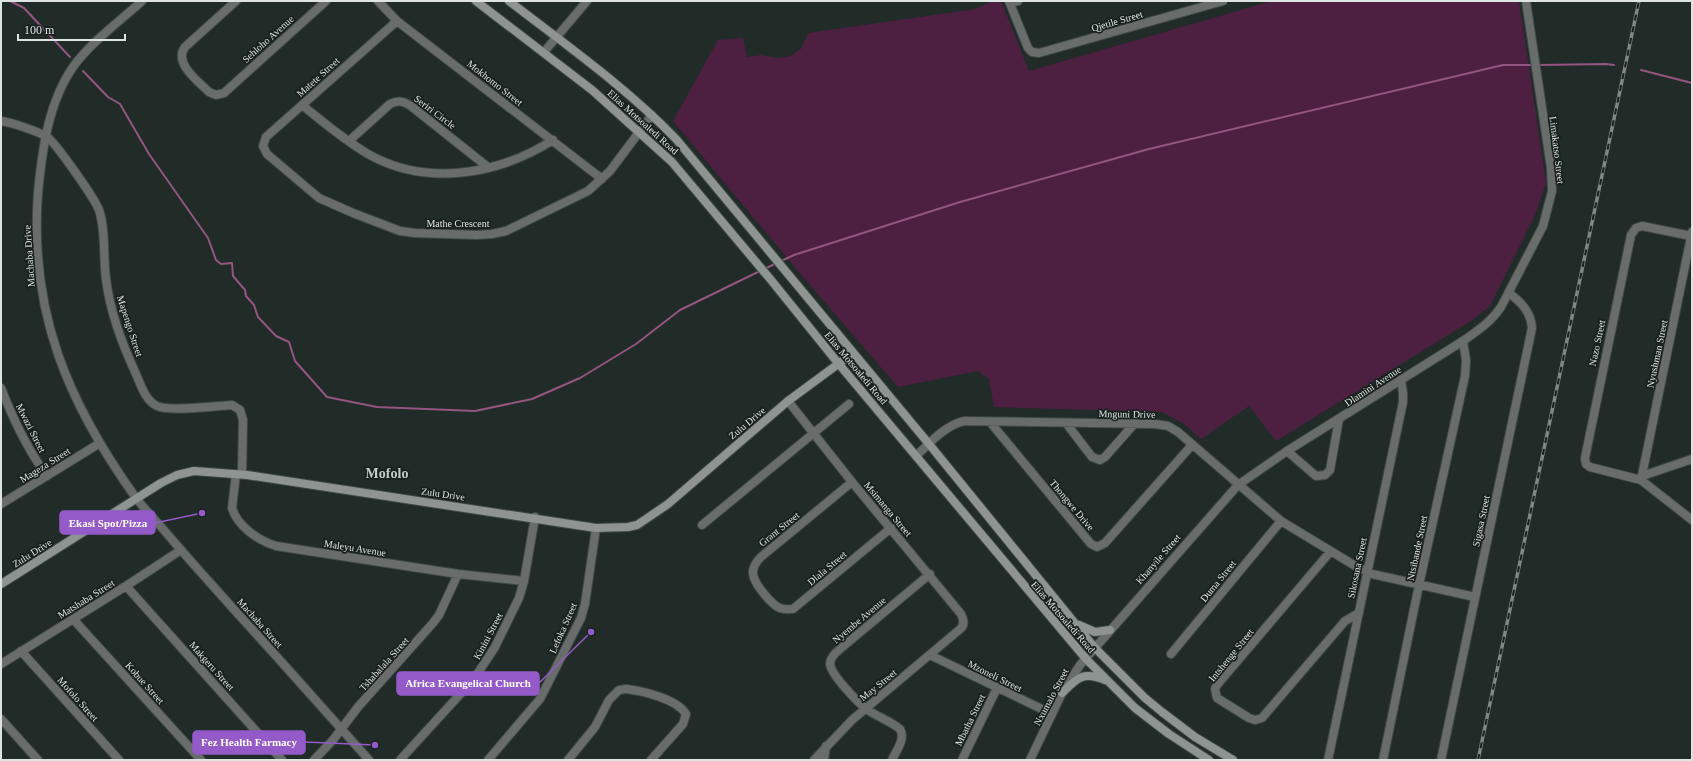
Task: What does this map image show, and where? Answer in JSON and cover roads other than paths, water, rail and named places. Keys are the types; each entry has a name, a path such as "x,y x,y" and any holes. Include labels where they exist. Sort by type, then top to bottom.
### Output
{"main road":[{"name":"Elias Motsoaledi Road","path":"476,1 592,90 672,162 762,269 838,364 1086,659 1132,705 1152,721 1208,760"},
{"name":"Elias Motsoaledi Road","path":"509,1 607,77 652,115 690,155 929,444 1095,648 1140,693 1162,712 1194,737 1234,760"},
{"name":"Zulu Drive","path":"1,584 161,483 182,473 200,470 239,474 596,528 628,527 637,525 668,504 788,401 853,352"},
{"path":"1076,624 1095,632 1110,630"},
{"path":"1062,693 1074,682 1084,676 1091,676 1107,681"}],"street":[{"name":"Machaba Drive","path":"137,499 100,442 69,386 58,357 44,304 36,245 36,221 39,184 46,136 60,91 74,66 86,52 142,1"},
{"name":"Sehloho Avenue","path":"236,1 185,47 181,54 183,64 209,92 216,95 224,93 326,1"},
{"name":"Mokhomo Street","path":"378,1 397,21 602,178"},
{"path":"544,52 587,1"},
{"name":"Qjetile Street","path":"1012,2 1028,48 1032,52 1039,53 1223,1"},
{"name":"Limakatso Street","path":"1510,293 1543,226 1552,191 1526,1"},
{"name":"Matete Street","path":"267,154 263,146 266,137 397,21"},
{"name":"Seriri Circle","path":"349,141 390,104 396,101 402,101 417,110 489,168"},
{"path":"302,105 349,141 369,154 407,169 450,174 470,172 489,168 523,157 553,140"},
{"name":"Mathe Crescent","path":"267,154 319,198 393,228 415,233 492,234 506,230 588,191 610,171 652,115"},
{"path":"1,120 46,136"},
{"name":"Mapengo Street","path":"46,136 56,147 97,206 101,222 106,280 112,311 125,349 146,396 152,403 165,409 232,405 240,410 243,420 239,474"},
{"name":"Nazo Street","path":"1641,478 1590,467 1586,464 1585,458 1628,244 1634,230 1642,226 1692,234"},
{"name":"Nyushman Street","path":"1641,478 1692,234"},
{"name":"Dlamini Avenue","path":"1238,485 1287,451 1484,326 1494,317 1510,293"},
{"name":"Sigasa Street","path":"1441,760 1532,328 1530,316 1525,307 1510,293"},
{"name":"Ntsibande Street","path":"1383,760 1419,585 1465,376 1466,360 1462,341"},
{"name":"Sikosana Street","path":"1328,760 1357,614 1403,402 1401,380"},
{"name":"Mwazi Street","path":"1,388 21,434 34,459 46,476"},
{"name":"Msimanga Street","path":"788,401 852,482 930,574 961,614 963,625 959,630"},
{"path":"702,525 849,404"},
{"path":"1287,451 1316,476 1325,475 1330,470 1339,419"},
{"name":"Mnguni Drive","path":"916,456 955,423 964,421 1135,423 1168,426 1178,432 1281,521 1330,552 1366,572 1475,597"},
{"name":"Thongwe Drive","path":"990,422 1091,544 1097,547 1104,543 1192,445"},
{"path":"1066,423 1092,457 1100,460 1106,457 1135,423"},
{"name":"Mageza Street","path":"1,504 100,442"},
{"path":"1641,478 1692,459"},
{"name":"Maleyu Avenue","path":"239,474 232,508 233,512 241,523 265,543 276,546 458,574 524,581"},
{"path":"1641,478 1692,520"},
{"name":"Grant Street","path":"773,603 754,580 753,569 756,563 761,557 852,482"},
{"name":"Khanyile Street","path":"1095,648 1238,485"},
{"name":"Machaba Street","path":"137,499 180,550 369,760"},
{"name":"Kinini Street","path":"400,760 474,679 501,635 519,598 524,581 535,518"},
{"name":"Duma Street","path":"1172,654 1281,521"},
{"name":"Lefoka Street","path":"488,760 540,699 580,618 585,604 596,528"},
{"name":"Dlala Street","path":"773,603 781,609 793,609 891,528"},
{"name":"Matshaba Street","path":"1,664 126,586 180,550"},
{"name":"Intshenge Street","path":"1330,552 1217,685 1215,689 1218,698 1249,718 1255,720 1262,718 1345,621 1357,614"},
{"name":"Tshabalala Street","path":"314,760 433,623 439,614 458,574"},
{"name":"Nyembe Avenue","path":"892,760 902,739 901,732 897,727 865,708 832,670 831,662 833,656 840,648 930,574"},
{"name":"Makgeru Street","path":"126,586 282,760"},
{"name":"Kobue Street","path":"73,619 201,760"},
{"name":"May Street","path":"814,760 826,746 865,708 959,630"},
{"name":"Nxumalo Street","path":"1030,760 1062,693 1095,648"},
{"name":"Mofolo Street","path":"21,651 119,760"},
{"name":"Mzoneli Street","path":"930,655 1052,714"},
{"name":"Mbatha Street","path":"962,760 997,688"},
{"path":"568,760 589,736 601,717 609,700 619,690 633,690 669,701 683,709 686,714 686,719 683,724 651,760"},
{"path":"1,719 38,760"},
{"path":"824,760 826,746"}],"waterway":[{"path":"10,1 24,8 70,57"},
{"path":"781,261 794,255 960,202 1149,149 1503,65 1534,65"},
{"path":"1538,65 1614,65"},
{"path":"1641,70 1692,83"},
{"path":"83,71 108,97 120,104 149,154 208,238 216,260 221,264 232,263 233,276 245,290 246,296 254,305 258,317 276,336 289,342 295,361 327,397 377,407 475,411 532,399 580,378 636,344 680,310 760,271"},
{"path":"764,269 777,263"}],"railway":[{"path":"1478,760 1639,1"}],"place":[{"name":"Ekasi Spot/Pizza","path":"202,513"},
{"name":"Africa Evangelical Church","path":"591,632"},
{"name":"Fez Health Farmacy","path":"375,745"}],"district":[{"name":"Mofolo","path":"387,473"}]}
